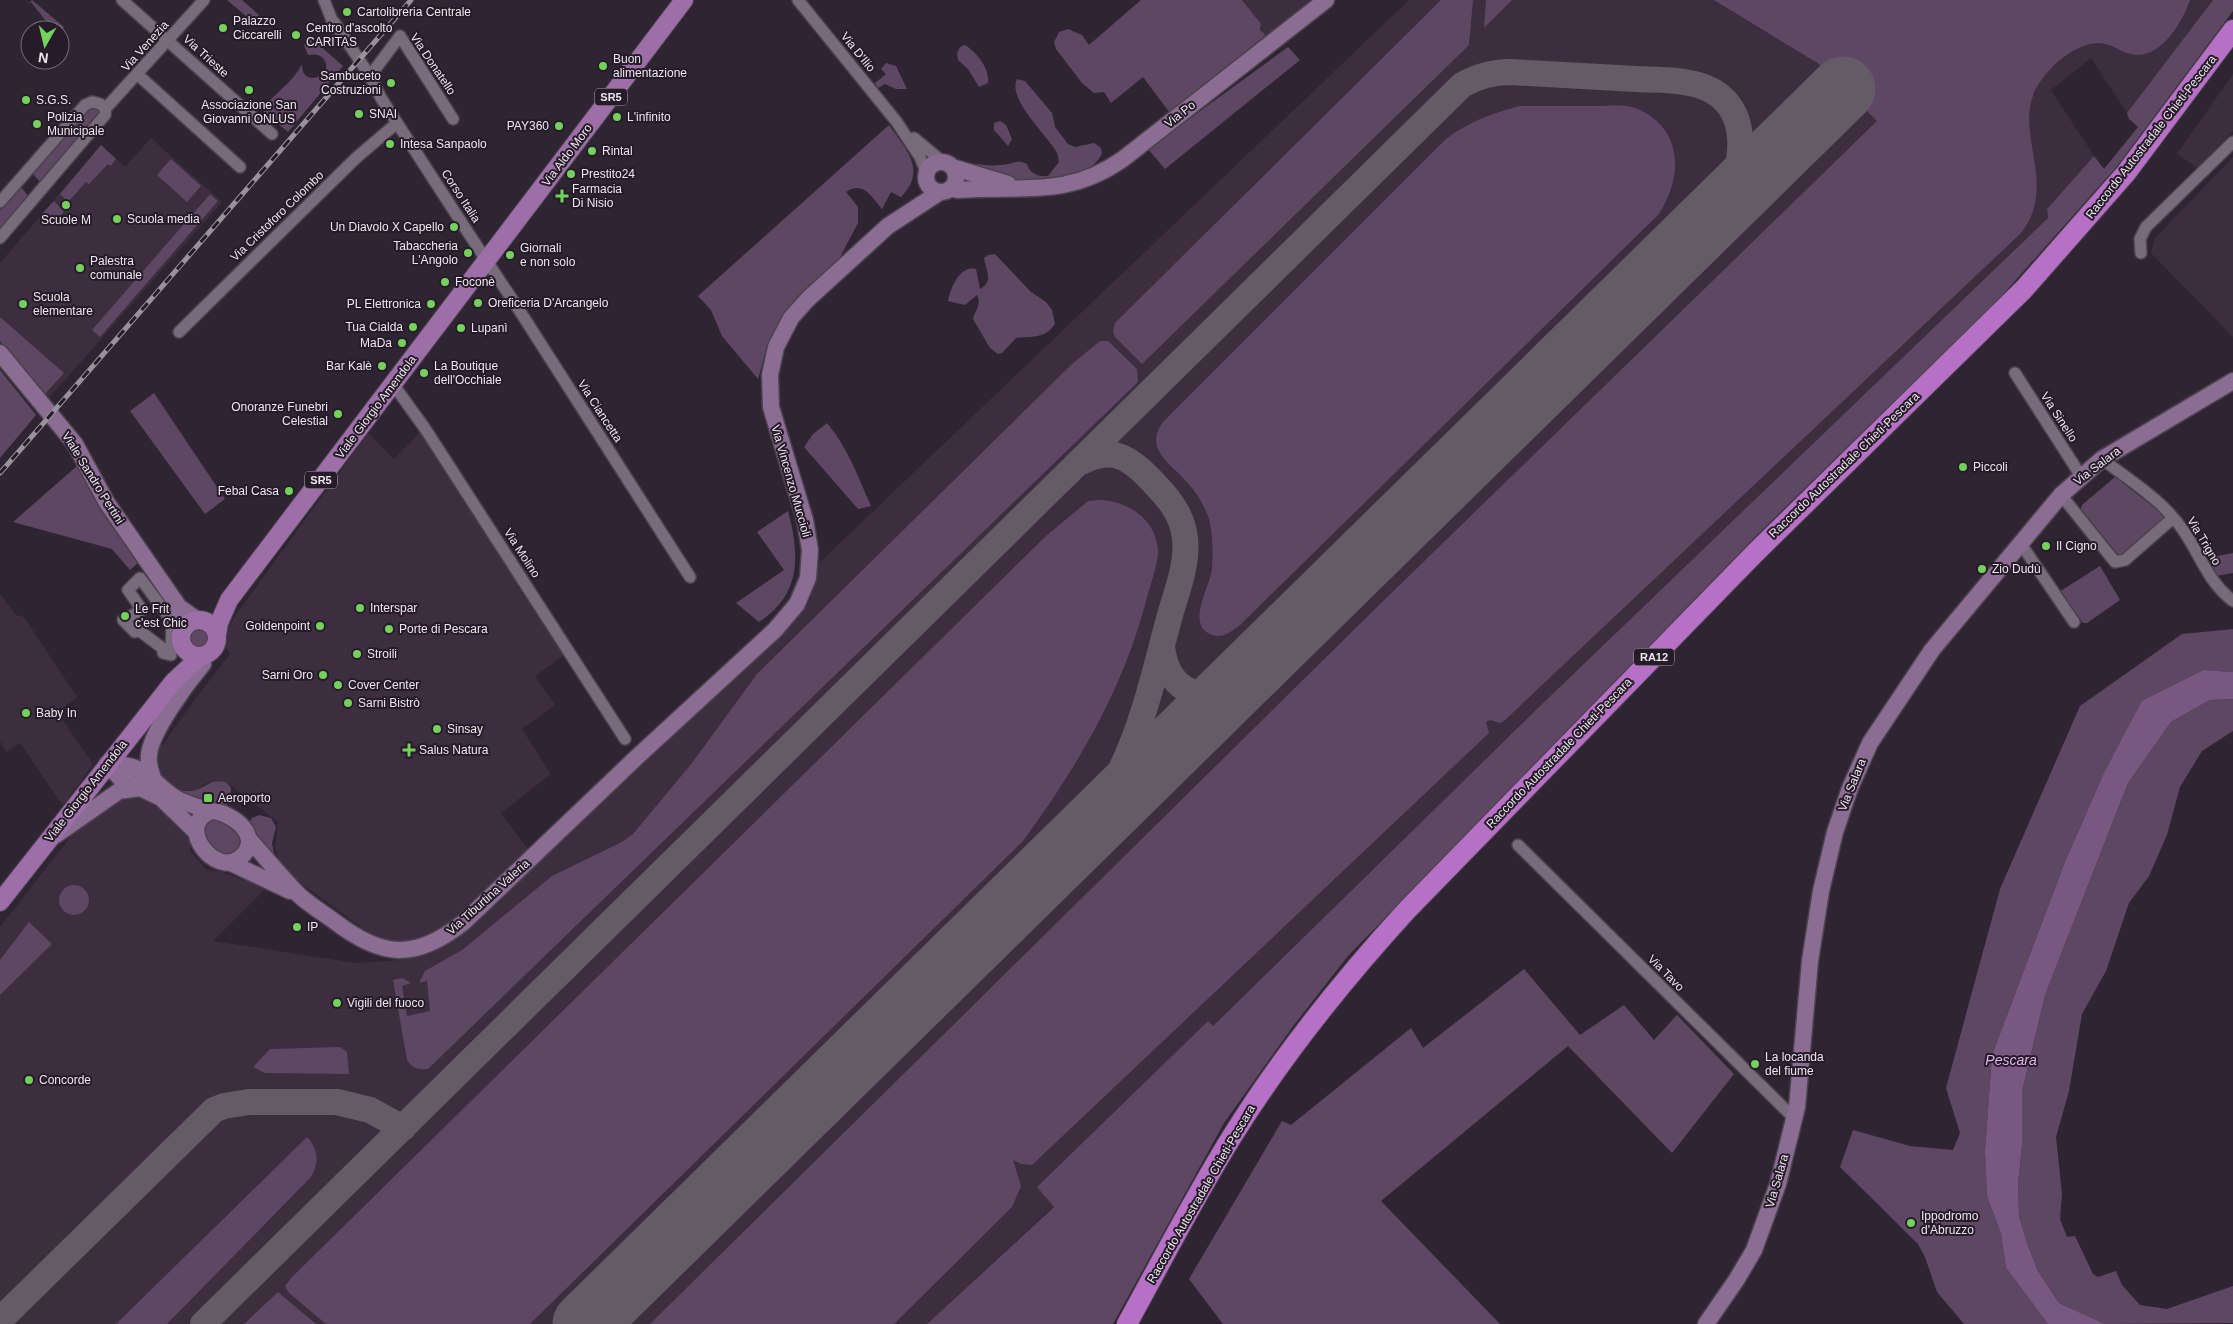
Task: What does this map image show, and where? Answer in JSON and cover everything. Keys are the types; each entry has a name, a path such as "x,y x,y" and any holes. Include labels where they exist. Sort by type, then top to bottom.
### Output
{"highway":[{"name":"Raccordo Autostradale Chieti-Pescara","path":"1127,1324 1213,1168 1252,1106 1321,1009 1362,960 1420,896 1754,553 2024,289 2126,173 2233,30"},
{"name":"Raccordo Autostradale Chieti-Pescara","path":"1142,1324 1210,1202 1265,1110 1298,1062 1374,967 1420,916 1799,527 2035,297 2138,180 2233,54"}],"main road":[{"name":"Via Aldo Moro","path":"486,262 684,0"},
{"name":"Viale Giorgio Amendola","path":"216,635 229,600 486,262"},
{"name":"Viale Giorgio Amendola","path":"201,621 229,600"},
{"path":"201,621 212,626 216,635"},
{"name":"SR5","path":"179,645 189,624 201,621"},
{"name":"SR5","path":"205,655 215,646 216,635"},
{"name":"Viale Giorgio Amendola","path":"174,681 179,645"},
{"path":"179,645 192,654 205,655"},
{"name":"Viale Giorgio Amendola","path":"0,902 174,681 205,655"}],"street":[{"name":"Via Trieste","path":"122,0 272,134"},
{"name":"Via Venezia","path":"0,238 94,129 105,115 105,109 204,0"},
{"name":"Corso Italia","path":"324,0 334,22 370,76 397,123 486,262"},
{"name":"Via D'Ilio","path":"798,0 896,121 920,157 927,175"},
{"name":"Via Po","path":"946,190 1036,189 1063,186 1084,180 1112,166 1326,0"},
{"name":"Corso Italia","path":"334,22 336,37 368,84 380,95"},
{"name":"Via Donatello","path":"370,76 400,36 452,119"},
{"path":"137,74 240,167"},
{"path":"0,202 85,105 95,102 105,109"},
{"name":"Via D'Ilio","path":"896,121 924,148 948,165"},
{"name":"Via Cristoforo Colombo","path":"179,332 356,158 397,123"},
{"path":"2141,253 2139,248 2140,239 2146,227 2233,142"},
{"name":"Via Po","path":"948,165 1017,188"},
{"path":"948,165 956,176 946,190 932,189 927,175 932,166 948,165"},
{"name":"Via Vincenzo Muccioli","path":"626,767 775,630 790,614 801,597 809,568 808,536 770,407 769,384 774,355 782,333 796,312 888,226 927,175"},
{"name":"Via Vincenzo Muccioli","path":"888,226 946,190"},
{"name":"Via Ciancetta","path":"486,262 690,577"},
{"name":"Viale Sandro Pertini","path":"0,353 75,444 107,503 179,607 201,621"},
{"name":"Via Sinello","path":"2015,373 2081,476"},
{"name":"Via Salara","path":"1706,1324 1737,1280 1754,1250 1778,1184 1795,1119 1817,918 1835,832 1850,788 1870,743 1932,650 2061,495 2102,459 2233,381"},
{"name":"Via Molino","path":"393,384 426,430 625,739"},
{"name":"Via Trigno","path":"2102,459 2162,504 2186,534 2210,578 2233,601"},
{"path":"2061,495 2116,562 2125,560 2173,518"},
{"path":"2021,544 2074,622"},
{"path":"140,578 172,621 179,645 165,654 163,653 165,650 137,629 135,632 123,620 142,610 128,590 140,578"},
{"name":"Viale Sandro Pertini","path":"179,607 179,645"},
{"path":"107,764 121,780 147,783 176,798 210,811 225,813 243,826 249,839 245,853 230,863 214,858 207,853 200,844 196,832 147,783 150,750 180,691 205,655"},
{"name":"Via Tiburtina Valeria","path":"249,839 301,897 350,934 371,946 397,950 436,941 464,922 626,767"},
{"path":"46,842 119,791 147,783"},
{"path":"196,832 199,819 210,811"},
{"name":"Via Tavo","path":"1518,845 1795,1119"},
{"name":"Via Tiburtina Valeria","path":"230,863 301,897"}],"shaded area":[{"path":"32,0 56,20 45,20 31,2 26,6"},
{"path":"227,0 242,0 259,15 253,22"},
{"path":"1141,0 1242,0 1261,24 1260,30 1265,36 1170,113 1143,77 1111,103 1104,92 1094,93 1082,83 1056,49 1054,42 1059,32 1068,29 1082,35 1089,45"},
{"path":"1242,0 1315,0 1261,41 1261,24"},
{"path":"1409,0 2213,0 2127,113 2091,58 2051,90 2094,156 2047,209 2048,218 1540,706 1213,1026 1207,1022 1038,1187 1054,1206 927,1324 0,1324 0,927 72,835 119,799 138,796 153,799 188,832 191,842 190,851 207,870 219,871 266,888 213,941 356,963 401,960 430,954 455,940 800,614 810,601 819,563"},
{"path":"1441,0 1473,0 1469,45 1142,364 1115,337 1113,332 1115,323"},
{"path":"1486,0 1512,0 1484,28"},
{"path":"1714,0 2190,0 2175,29 2160,46 2151,52 2142,55 2131,54 2103,43 2090,44 2072,51 2049,70 2038,85 2031,102 2029,120 2036,177 2036,196 2031,215 2020,234 1504,721 1500,723 1490,720 1486,722 1489,733 1032,1165 1021,1164 1013,1160 1021,1186 1012,1207 894,1324 650,1324 1376,608 1877,121 1819,64"},
{"path":"2213,0 2233,0 2233,11 2118,165 1999,299 1756,536 1348,956 1294,1025 1224,1123 1113,1324 927,1324 1054,1207 1037,1187 1208,1021 1213,1026 1540,706 2048,218 2047,209 2094,156 2104,169 2138,127 2129,119 2127,113"},
{"path":"309,36 343,66 288,132 262,110 294,77 302,64 303,72 312,78 322,74 325,70 326,64 323,58 316,55 308,55 304,45"},
{"path":"965,45 974,52 985,66 988,83 979,87 968,69 958,60 957,53 960,47"},
{"path":"1288,47 1300,60 1165,169 1148,149"},
{"path":"886,63 896,66 907,89 896,89 885,84 878,88 875,83 886,74 881,69"},
{"path":"2233,74 2233,131 2198,168 2177,154"},
{"path":"1017,79 1025,81 1052,113 1055,127 1068,144 1075,147 1094,143 1101,148 1102,153 1097,161 1079,173 1056,180 1044,181 1005,179 952,162 993,165 1022,162 1027,164 1034,174 1048,176 1059,162 1056,151 1029,117 1023,106 1015,87"},
{"path":"1519,106 1621,106 1635,108 1654,119 1668,135 1675,157 1673,182 1659,214 1240,625 1224,635 1212,635 1204,630 1200,623 1201,605 1212,569 1209,519 1196,493 1161,455 1156,441 1157,432 1162,423 1446,139 1472,123"},
{"path":"94,107 100,112 41,183 32,173 89,108"},
{"path":"1000,121 1006,125 1012,139 1008,146 994,130 994,123"},
{"path":"889,125 911,160 913,177 909,187 901,197 891,192 882,209 871,195 862,189 857,188 846,192 858,207 858,223 837,263 783,314 768,343 758,379 722,336 711,310 698,296"},
{"path":"151,138 222,202 49,398 0,342 0,263 101,145 125,167"},
{"path":"101,145 116,159 111,166 108,164 89,184 86,182 68,202 60,194"},
{"path":"2233,157 2233,337 2151,253 2154,239"},
{"path":"171,159 201,186 187,202 157,175"},
{"path":"21,187 29,197 0,231 0,210"},
{"path":"210,194 218,201 100,337 92,330"},
{"path":"54,201 64,212 53,224 42,214"},
{"path":"995,254 1031,292 1046,302 1052,310 1055,324 1051,329 1042,334 1033,337 1016,338 1002,353 998,354 990,348 973,319 978,304 977,295 965,305 948,301 957,278 965,270 976,269 980,289 987,283 988,276 984,258"},
{"path":"0,317 64,373 45,394 0,341"},
{"path":"1100,341 1108,341 1137,369 1138,382 428,1069 419,1069 411,1065 407,1060 393,980 402,978 411,983 402,986 407,1016 430,1011 427,981 419,983 425,971 462,950 552,876 622,842 633,834 692,763 757,674 1072,364"},
{"path":"0,370 36,415 0,458"},
{"path":"154,393 225,499 205,514 130,411"},
{"path":"827,423 847,453 871,506 858,509 804,447 813,434"},
{"path":"420,432 567,653 535,676 555,705 522,729 551,774 501,813 530,852 448,929 406,943 379,940 283,870 275,848 278,822 226,782 207,783 194,791 180,790 164,778 157,763 159,750 230,654 223,644 223,636 237,613 368,433 394,459"},
{"path":"77,466 139,562 130,570 112,549 13,522"},
{"path":"2115,477 2168,518 2120,557 2081,509 2082,505"},
{"path":"1100,500 1121,504 1140,515 1147,522 1157,542 1158,553 1154,575 1126,663 1112,694 1080,755 1043,813 1023,841 530,1324 326,1324 288,1292 285,1286 291,1278 1046,536 1088,501"},
{"path":"788,511 794,544 794,573 790,587 783,600 759,622 736,603 784,570 757,532"},
{"path":"2233,553 2233,573 2215,576 2202,559"},
{"path":"2100,566 2120,600 2087,623 2083,623 2059,592"},
{"path":"0,594 16,615 24,617 77,697 57,712 93,764 63,806 20,743 6,752 0,741"},
{"path":"199,629 205,632 208,638 205,644 199,647 193,644 190,638 193,632"},
{"path":"2233,629 2233,672 2204,670 2103,775 2064,864 1992,1055 1985,1151 1987,1196 2001,1234 2006,1268 2048,1324 1964,1324 1937,1292 1925,1257 1918,1244 1840,1167 1853,1130 1910,1146 1953,1150 1960,1133 1946,1088 2000,889 2080,706 2182,634"},
{"path":"2233,699 2233,731 2202,751 2180,787 2167,835 2149,876 2129,903 2106,971 2082,1014 2069,1091 2056,1137 2062,1194 2060,1219 2067,1237 2075,1236 2093,1274 2098,1277 2116,1271 2122,1285 2140,1305 2167,1309 2233,1286 2233,1323 2105,1324 2059,1303 2038,1271 2027,1243 2019,1216 2018,1184 2022,1146 2022,1092 2045,995 2128,783 2171,722 2210,700"},
{"path":"157,763 159,769 171,785 183,791 196,790 213,782 226,782 231,788 230,801 225,807 180,793 159,776"},
{"path":"259,815 271,818 276,827 272,843 276,863 300,887 361,931 299,888 271,863 249,823 252,818"},
{"path":"214,819 227,822 237,830 240,841 235,853 223,854 214,850 207,842 203,831 207,822"},
{"path":"74,885 84,890 89,900 84,910 74,915 64,910 59,900 64,890"},
{"path":"29,922 52,944 0,995 0,960"},
{"path":"1524,969 1580,1035 1624,1005 1654,1040 1677,1015 1734,1074 1672,1153 1568,1046 1381,1201 1500,1324 1223,1324 1189,1279 1282,1121 1291,1125 1411,1028 1423,1048"},
{"path":"340,1047 347,1052 349,1074 265,1073 253,1067 270,1049"},
{"path":"307,1137 316,1152 315,1167 311,1177 167,1324 116,1324"},
{"path":"278,1292 316,1324 244,1324"}],"water":[{"name":"Pescara","path":"2204,670 2233,672 2233,699 2210,700 2171,722 2128,783 2045,995 2022,1092 2022,1146 2018,1184 2019,1216 2038,1271 2059,1303 2105,1324 2048,1324 2006,1268 2001,1234 1987,1196 1985,1151 1992,1055 2064,864 2103,775 2142,701"}],"taxiway":[{"path":"203,1324 1462,85 1485,75 1510,72 1670,80 1704,87 1720,96 1731,108 1738,123 1740,139 1736,174 1723,205"},
{"path":"1057,860 1108,792 1130,749 1149,692 1179,587 1186,548 1183,528 1176,511 1159,489 1138,468 1123,458 1107,454 1089,458 1079,463"},
{"path":"1162,646 1170,672 1177,682 1186,689 1196,693 1208,694 1235,685"},
{"path":"0,1320 214,1110 224,1106 249,1102 337,1102 370,1110 403,1128"}],"runway":[{"path":"585,1324 1843,89"}],"railway":[{"path":"0,473 411,0"}],"place":[{"name":"Cartolibreria Centrale","path":"347,12"},
{"name":"Palazzo Ciccarelli","path":"223,28"},
{"name":"Centro d'ascolto CARITAS","path":"296,35"},
{"name":"Buon alimentazione","path":"603,66"},
{"name":"Sambuceto Costruzioni","path":"391,83"},
{"name":"Associazione San Giovanni ONLUS","path":"249,90"},
{"name":"S.G.S.","path":"26,100"},
{"name":"SNAI","path":"359,114"},
{"name":"L'infinito","path":"617,117"},
{"name":"Polizia Municipale","path":"37,124"},
{"name":"PAY360","path":"559,126"},
{"name":"Intesa Sanpaolo","path":"390,144"},
{"name":"Rintal","path":"592,151"},
{"name":"Prestito24","path":"571,174"},
{"name":"Farmacia Di Nisio","path":"562,196"},
{"name":"Scuole M","path":"66,205"},
{"name":"Scuola media","path":"117,219"},
{"name":"Un Diavolo X Capello","path":"454,227"},
{"name":"Tabaccheria L'Angolo","path":"468,253"},
{"name":"Giornali e non solo","path":"510,255"},
{"name":"Palestra comunale","path":"80,268"},
{"name":"Foconè","path":"445,282"},
{"name":"Oreficeria D'Arcangelo","path":"478,303"},
{"name":"Scuola elementare","path":"23,304"},
{"name":"PL Elettronica","path":"431,304"},
{"name":"Tua Cialda","path":"413,327"},
{"name":"Lupanì","path":"461,328"},
{"name":"MaDa","path":"402,343"},
{"name":"Bar Kalè","path":"382,366"},
{"name":"La Boutique dell'Occhiale","path":"424,373"},
{"name":"Onoranze Funebri Celestial","path":"338,414"},
{"name":"Piccoli","path":"1963,467"},
{"name":"Febal Casa","path":"289,491"},
{"name":"Il Cigno","path":"2046,546"},
{"name":"Zio Dudù","path":"1982,569"},
{"name":"Interspar","path":"360,608"},
{"name":"Le Frit c'est Chic","path":"125,616"},
{"name":"Goldenpoint","path":"320,626"},
{"name":"Porte di Pescara","path":"389,629"},
{"name":"Stroili","path":"357,654"},
{"name":"Sarni Oro","path":"323,675"},
{"name":"Cover Center","path":"338,685"},
{"name":"Sarni Bistrò","path":"348,703"},
{"name":"Baby In","path":"26,713"},
{"name":"Sinsay","path":"437,729"},
{"name":"Salus Natura","path":"409,750"},
{"name":"Aeroporto","path":"208,798"},
{"name":"IP","path":"297,927"},
{"name":"Vigili del fuoco","path":"337,1003"},
{"name":"La locanda del fiume","path":"1755,1064"},
{"name":"Concorde","path":"29,1080"},
{"name":"Ippodromo d'Abruzzo","path":"1911,1223"}]}
